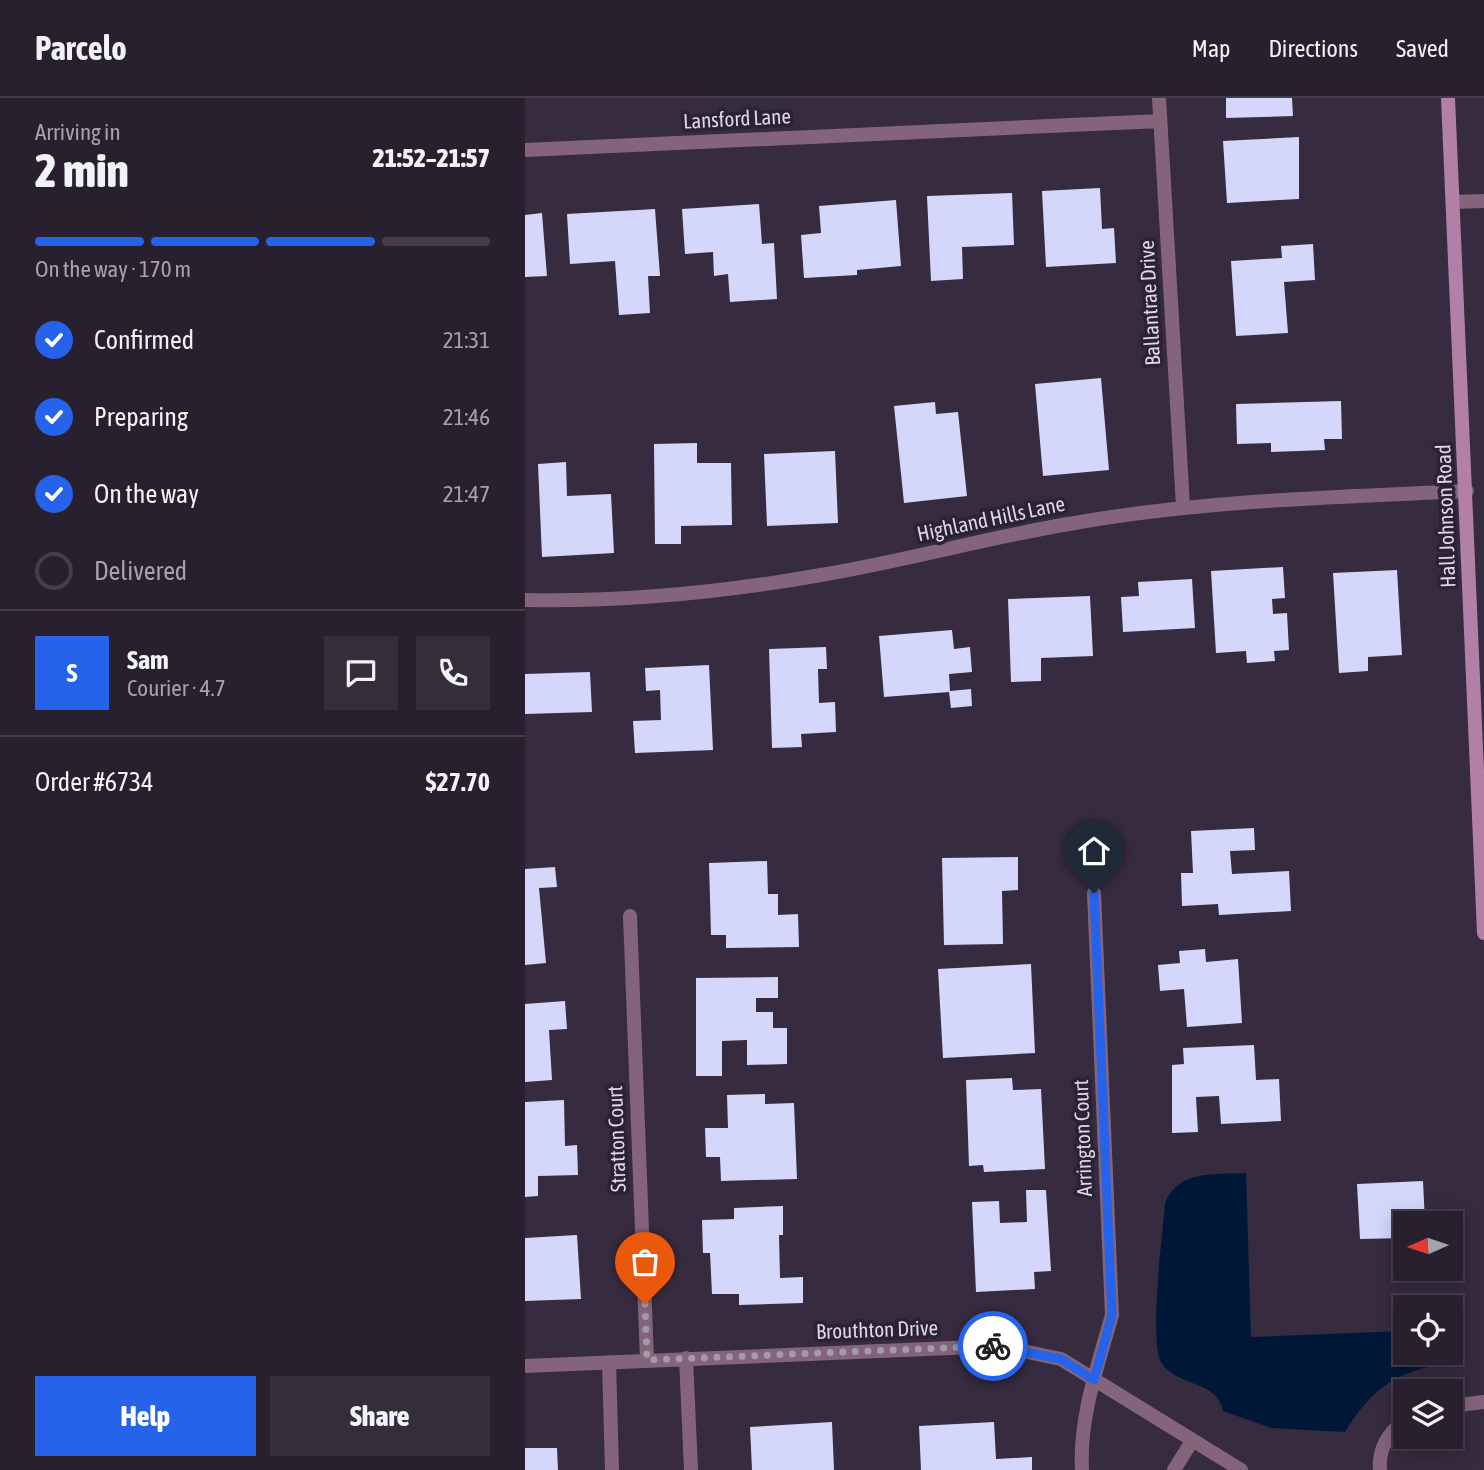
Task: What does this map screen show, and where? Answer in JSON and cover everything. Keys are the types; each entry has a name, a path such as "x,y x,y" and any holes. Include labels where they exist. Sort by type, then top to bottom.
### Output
{"main road":[{"name":"Hall Johnson Road","path":"1448,98 1484,933"}],"street":[{"name":"Ballantrae Drive","path":"1159,98 1183,506"},
{"name":"Lansford Lane","path":"525,150 1160,121"},
{"path":"1453,202 1484,201"},
{"name":"Highland Hills Lane","path":"525,600 566,601 724,589 821,575 1083,521 1183,506 1467,491"},
{"name":"Arrington Court","path":"1082,1470 1081,1448 1094,1380 1112,1315 1094,893"},
{"name":"Stratton Court","path":"630,916 647,1360"},
{"name":"Brouthton Drive","path":"525,1366 999,1346 1061,1359 1241,1470"},
{"path":"686,1358 691,1470"},
{"path":"609,1362 613,1470"},
{"path":"1463,1405 1484,1402"},
{"path":"1380,1470 1386,1439 1393,1432"},
{"path":"1174,1470 1192,1441"}],"water":[{"path":"1246,1173 1251,1337 1393,1331 1393,1365 1439,1365 1393,1379 1367,1402 1345,1432 1271,1428 1223,1411 1213,1394 1169,1371 1162,1364 1158,1353 1156,1335 1157,1287 1165,1203 1179,1184 1210,1174"}],"building":[{"path":"1226,98 1292,98 1293,116 1226,118"},
{"path":"1299,137 1299,199 1227,203 1223,141"},
{"path":"1100,188 1102,229 1114,228 1116,263 1046,267 1042,191"},
{"path":"1012,193 1014,245 962,247 963,279 931,281 927,196"},
{"path":"896,200 901,266 857,270 857,275 804,278 801,235 821,233 819,206"},
{"path":"759,204 762,244 774,243 777,299 730,302 728,274 714,276 713,252 685,254 682,209"},
{"path":"655,209 660,276 648,276 650,313 619,315 615,261 570,264 567,214"},
{"path":"542,213 547,276 525,277 525,215"},
{"path":"1313,244 1315,280 1284,282 1288,333 1236,336 1231,261 1282,258 1281,246"},
{"path":"1101,378 1109,470 1043,476 1035,384"},
{"path":"1341,401 1342,439 1324,439 1325,450 1271,452 1271,443 1237,444 1236,404"},
{"path":"935,402 936,414 958,412 967,496 904,503 894,406"},
{"path":"697,443 697,463 731,463 732,525 681,526 681,544 655,544 654,444"},
{"path":"835,451 838,523 767,526 764,454"},
{"path":"566,462 567,496 611,494 614,553 542,557 538,464"},
{"path":"1283,567 1285,598 1272,599 1273,614 1287,613 1289,650 1274,651 1275,661 1247,663 1246,651 1216,653 1211,571"},
{"path":"1397,570 1402,655 1368,657 1368,671 1339,673 1333,573"},
{"path":"1192,579 1195,628 1123,632 1121,597 1139,596 1138,582"},
{"path":"1090,596 1093,656 1041,658 1041,681 1011,682 1008,599"},
{"path":"952,630 954,649 970,647 972,672 949,674 950,691 971,689 972,706 951,708 949,692 884,697 879,636"},
{"path":"826,647 827,669 818,669 819,703 835,702 836,732 801,734 802,747 772,748 769,649"},
{"path":"709,665 713,750 635,753 633,721 661,720 660,690 646,691 645,668"},
{"path":"590,672 592,712 525,714 525,674"},
{"path":"1254,828 1255,850 1230,851 1232,874 1289,871 1291,911 1219,915 1218,904 1182,906 1181,873 1193,873 1191,831"},
{"path":"1018,857 1018,890 1002,891 1003,944 944,945 942,858"},
{"path":"767,861 768,894 778,894 778,915 798,914 799,947 726,948 726,935 711,935 709,863"},
{"path":"555,867 557,887 539,888 546,963 525,965 525,869"},
{"path":"1205,949 1206,962 1238,959 1242,1023 1187,1027 1184,989 1160,991 1158,965 1180,963 1179,951"},
{"path":"1031,964 1035,1053 943,1058 938,969"},
{"path":"778,977 778,998 756,998 756,1012 773,1012 773,1028 787,1028 787,1064 747,1065 747,1040 722,1041 722,1076 696,1076 696,978"},
{"path":"565,1001 567,1029 549,1030 552,1080 525,1082 525,1004"},
{"path":"1254,1045 1256,1080 1279,1079 1281,1121 1221,1124 1219,1096 1196,1097 1198,1132 1172,1133 1172,1065 1184,1064 1183,1048"},
{"path":"1012,1078 1013,1090 1041,1089 1045,1169 984,1172 983,1165 969,1166 966,1080"},
{"path":"765,1094 765,1104 794,1103 797,1179 721,1181 720,1157 706,1157 705,1128 728,1128 727,1095"},
{"path":"564,1100 565,1146 577,1145 578,1175 538,1176 538,1196 525,1197 525,1102"},
{"path":"1423,1181 1424,1211 1393,1211 1393,1238 1360,1239 1357,1184"},
{"path":"1026,1190 1046,1190 1051,1271 1034,1272 1035,1289 976,1292 972,1202 999,1201 1000,1223 1027,1222"},
{"path":"783,1206 783,1235 779,1235 780,1278 803,1277 803,1303 739,1305 739,1294 712,1294 710,1253 703,1253 702,1220 734,1219 734,1208"},
{"path":"577,1235 581,1299 525,1301 525,1238"},
{"path":"832,1422 834,1470 752,1470 750,1427"},
{"path":"994,1422 996,1459 1032,1457 1032,1470 921,1470 919,1426"},
{"path":"525,1448 557,1448 558,1470 525,1470"}],"way so far":[{"path":"645,1304 647,1360 993,1346"}],"route":[{"path":"993,1346 1061,1359 1094,1380 1112,1315 1094,893"}]}
